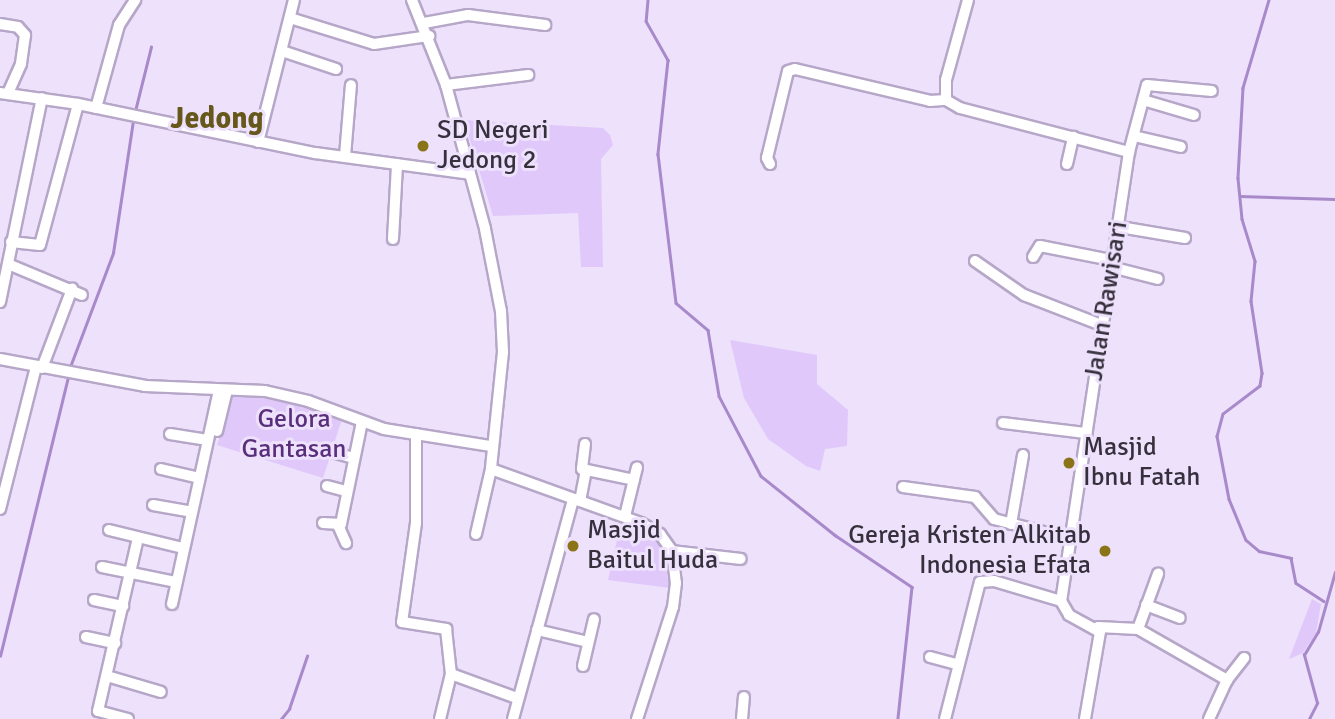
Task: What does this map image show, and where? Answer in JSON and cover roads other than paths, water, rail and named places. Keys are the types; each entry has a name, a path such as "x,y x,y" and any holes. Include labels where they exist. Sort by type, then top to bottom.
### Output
{"street":[{"path":"96,108 118,25 135,0"},
{"path":"258,142 294,0"},
{"path":"412,0 424,23 446,85 497,286 503,335 490,446 491,468 476,534"},
{"path":"946,100 946,80 968,0"},
{"path":"424,23 468,15 545,25"},
{"path":"290,18 374,44 429,36"},
{"path":"0,24 18,27 25,35 21,64 4,93 78,104 258,142 470,174"},
{"path":"282,51 336,69"},
{"path":"771,163 766,158 788,71 930,101 946,100 960,108 1129,152"},
{"path":"446,85 528,75"},
{"path":"1194,115 1143,100 1151,84 1212,91"},
{"path":"345,156 351,85"},
{"path":"0,302 5,267 42,98"},
{"name":"Jalan Rawisari","path":"1061,601 1115,264 1129,152 1143,100"},
{"path":"11,242 40,245 78,104"},
{"path":"1134,136 1181,147"},
{"path":"1067,164 1073,137"},
{"path":"393,239 397,164"},
{"path":"1120,227 1185,238"},
{"path":"1033,257 1040,246 1115,264 1158,279"},
{"path":"975,261 1024,295 1104,326"},
{"path":"0,509 39,367 77,292 5,267"},
{"path":"0,359 145,386 288,396 362,422 490,446"},
{"path":"172,604 208,440 223,390"},
{"path":"210,461 223,390"},
{"path":"346,543 338,525 362,422"},
{"path":"1003,423 1086,433"},
{"path":"170,433 208,440"},
{"path":"416,434 416,523 402,620 447,630 446,660 451,674 440,719"},
{"path":"585,444 582,469 634,480"},
{"path":"336,453 353,458"},
{"path":"1011,524 1023,455"},
{"path":"625,516 637,467"},
{"path":"491,468 625,516 660,534 672,551 676,572 673,607 639,719"},
{"path":"161,469 199,478"},
{"path":"513,719 537,629 586,471"},
{"path":"327,486 346,491"},
{"path":"903,487 975,497 989,516 1070,539"},
{"path":"153,505 191,512"},
{"path":"323,523 338,525"},
{"path":"109,530 183,548"},
{"path":"128,719 98,711 138,538"},
{"path":"672,551 741,559"},
{"path":"102,566 176,582"},
{"path":"1138,629 1158,573"},
{"path":"945,719 957,664 981,582 994,581 1061,601 1069,615 1098,627 1138,629 1227,680"},
{"path":"94,600 123,606"},
{"path":"1146,605 1180,618"},
{"path":"583,666 594,619"},
{"path":"1085,719 1096,669 1098,627"},
{"path":"537,629 588,642"},
{"path":"86,637 115,643"},
{"path":"930,657 957,664"},
{"path":"1209,719 1227,680 1244,659"},
{"path":"451,674 517,698"},
{"path":"107,677 161,692"},
{"path":"742,719 744,697"}],"waterway":[{"path":"648,0 646,21 668,60 658,154 676,303 708,330 719,396 761,476 835,535 912,587 898,719"},
{"path":"1269,0 1243,88 1238,178 1242,219 1255,261 1251,301 1262,373 1260,386 1223,414 1217,436 1229,499 1246,540 1259,551 1291,558 1296,583 1324,601"},
{"path":"135,111 151,47"},
{"path":"70,367 113,253 133,121"},
{"path":"1240,196 1335,199"},
{"path":"0,656 68,378"},
{"path":"1309,719 1317,703 1304,655 1318,632 1335,572"},
{"path":"281,719 289,709 307,656"}],"place":[{"name":"SD Negeri Jedong 2","path":"423,146"},
{"name":"Masjid Ibnu Fatah","path":"1069,463"},
{"name":"Masjid Baitul Huda","path":"573,546"},
{"name":"Gereja Kristen Alkitab Indonesia Efata","path":"1105,551"}],"district":[{"name":"Jedong","path":"217,119"}],"park label":[{"name":"Gelora Gantasan","path":"294,435"}]}
